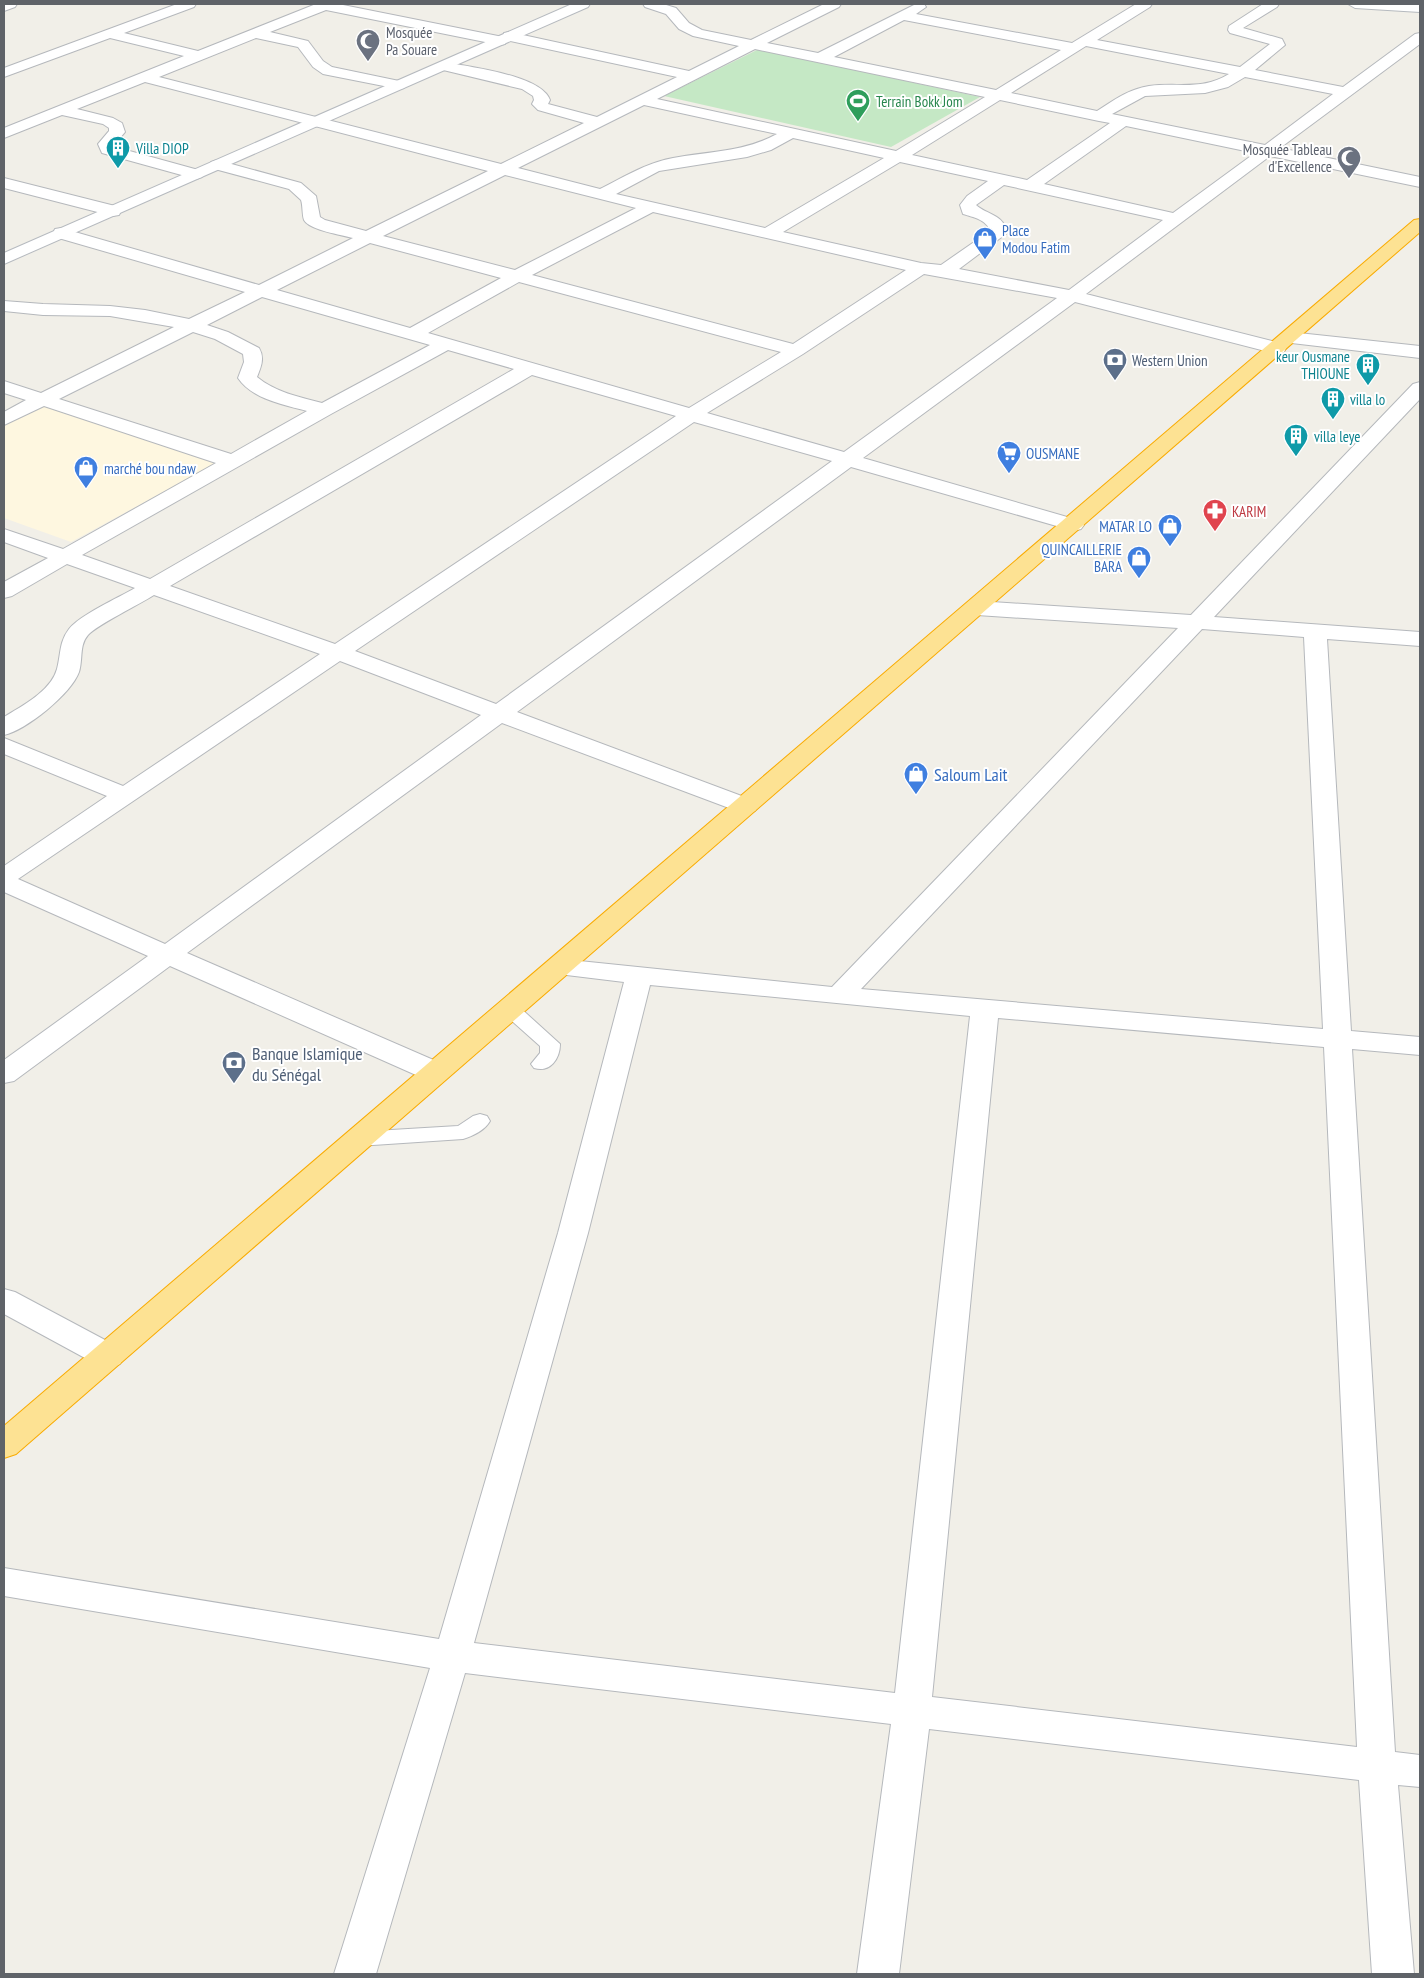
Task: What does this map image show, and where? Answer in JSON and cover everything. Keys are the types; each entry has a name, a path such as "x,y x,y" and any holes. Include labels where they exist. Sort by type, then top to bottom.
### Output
{"highway":[{"path":"4,1445 435,1072 560,967 977,608 1420,224"}],"street":[{"path":"4,7 10,4"},
{"path":"4,73 189,4"},
{"path":"4,259 583,4"},
{"path":"650,4 672,10 684,26 698,33 822,57 1420,182"},
{"path":"4,419 834,4"},
{"path":"822,57 924,4"},
{"path":"768,233 899,156 1145,4"},
{"path":"1099,116 1132,95 1144,92 1205,89 1225,83 1242,72 1278,45 1277,42 1235,30 1236,26 1272,4"},
{"path":"1355,4 1420,8"},
{"path":"4,133 326,5 505,38 693,76"},
{"path":"903,16 1242,72 1345,92"},
{"path":"255,33 303,44 309,49 313,61 328,71 399,85"},
{"path":"109,34 198,55"},
{"path":"4,1074 1072,296 1420,37"},
{"path":"444,66 527,86 540,94 542,100 540,104 543,107 599,122"},
{"path":"143,77 601,195 921,268 1072,296 1283,343 1420,352"},
{"path":"643,100 1175,218"},
{"path":"60,110 108,121 117,126 117,132 106,144 108,150 196,174"},
{"path":"4,117 27,124"},
{"path":"1030,186 1123,121"},
{"path":"601,195 653,168 673,162 747,152 765,147 793,132"},
{"path":"217,165 295,186 310,199 312,219 319,224 796,350"},
{"path":"944,271 1000,233 999,227 995,222 969,210 968,205 973,199 1002,179"},
{"path":"4,183 113,211"},
{"path":"411,335 517,276 651,207"},
{"path":"61,233 1074,524"},
{"path":"4,877 691,415 796,350 921,268"},
{"path":"4,306 64,312 109,311 191,326 240,343 252,352 253,362 247,378 256,387 270,394 324,410"},
{"path":"4,591 324,410 446,344"},
{"path":"4,728 55,691 64,681 68,672 71,644 74,636 82,628 530,368"},
{"path":"4,387 234,462"},
{"path":"840,996 1420,388"},
{"path":"4,535 336,652 746,806"},
{"path":"977,608 1196,622 1420,640"},
{"path":"1315,631 1377,1765 1393,1974"},
{"path":"4,745 125,795"},
{"path":"4,883 435,1072"},
{"path":"560,967 840,996 1420,1046"},
{"path":"355,1974 452,1656 573,1233 640,975"},
{"path":"878,1974 912,1710 985,1008"},
{"path":"4,1300 108,1356"},
{"path":"4,1582 452,1656 1420,1770"}],"lane":[{"path":"510,1009 550,1044 550,1054 541,1064"},
{"path":"358,1139 463,1132 480,1121"}],"shaded area":[{"name":"marché bou ndaw","path":"47,405 222,460 71,542 4,518 4,425"}],"green space":[{"name":"Terrain Bokk Jom","path":"759,49 980,97 891,147 664,96"}],"place":[{"name":"Mosquée Pa Souare","path":"368,62"},
{"name":"Terrain Bokk Jom","path":"858,122"},
{"name":"Villa DIOP","path":"118,169"},
{"name":"Mosquée Tableau d'Excellence","path":"1349,179"},
{"name":"Place Modou Fatim","path":"985,260"},
{"name":"Western Union","path":"1115,381"},
{"name":"keur Ousmane THIOUNE","path":"1368,386"},
{"name":"villa lo","path":"1333,420"},
{"name":"villa leye","path":"1296,457"},
{"name":"OUSMANE","path":"1009,474"},
{"name":"marché bou ndaw","path":"86,489"},
{"name":"KARIM","path":"1215,532"},
{"name":"MATAR LO","path":"1170,547"},
{"name":"QUINCAILLERIE BARA","path":"1139,579"},
{"name":"Saloum Lait","path":"916,795"},
{"name":"Banque Islamique du Sénégal","path":"234,1084"}]}
